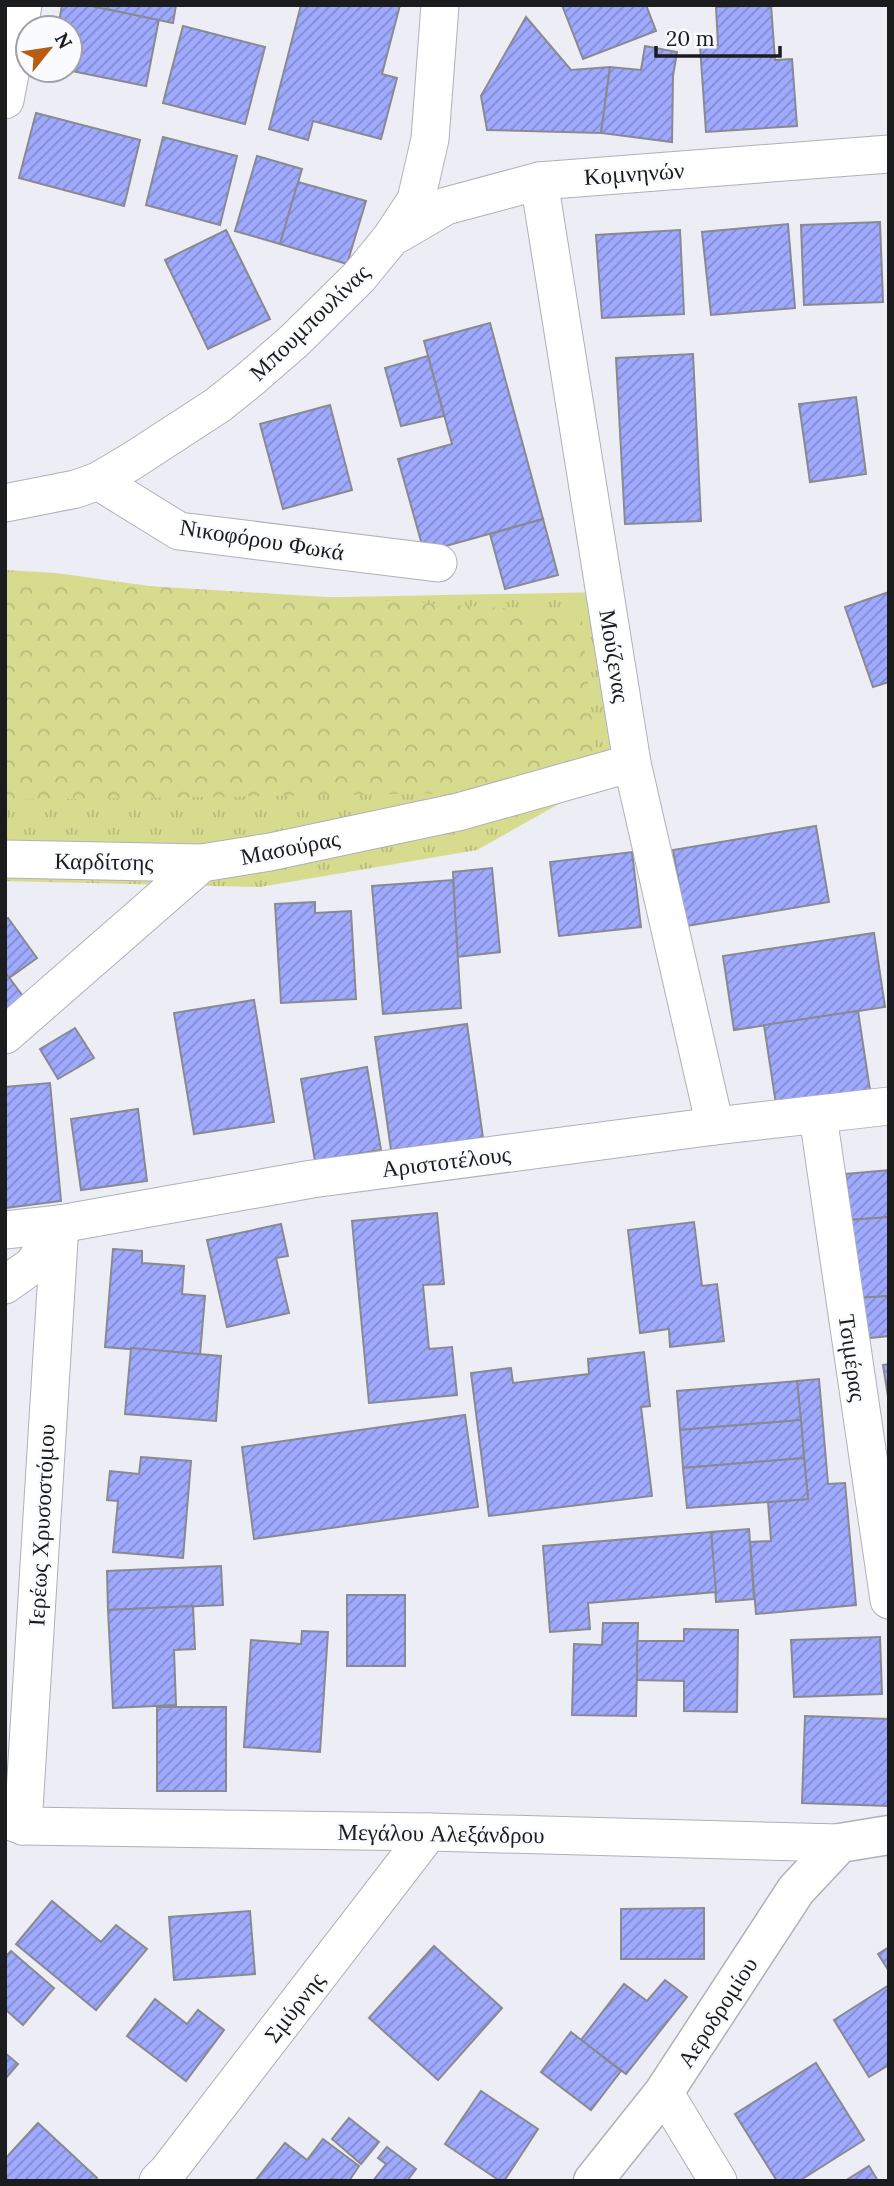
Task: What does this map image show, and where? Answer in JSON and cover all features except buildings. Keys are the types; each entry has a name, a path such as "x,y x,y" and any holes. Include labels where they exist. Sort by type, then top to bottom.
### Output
{"street":[{"path":"5,100 23,5"},
{"name":"Μπουμπουλίνας","path":"5,503 76,489 98,481 218,405 294,341 350,286 391,238 416,200 430,139 440,5"},
{"path":"438,48 465,5"},
{"name":"Κομνηνών","path":"391,238 446,206 539,181 889,154"},
{"name":"Μούζενας","path":"539,181 632,763 715,1126"},
{"name":"Νικοφόρου Φωκά","path":"98,481 179,531 438,563"},
{"name":"Μασούρας","path":"202,863 270,852 458,812 632,763"},
{"name":"Καρδίτσης","path":"5,859 202,863"},
{"path":"5,1035 202,863"},
{"name":"Αριστοτέλους","path":"5,1230 60,1224 312,1179 889,1106"},
{"name":"Τσιμέρας","path":"818,1116 889,1600"},
{"path":"5,1285 33,1265 60,1224"},
{"name":"Ιερέως Χρυσοστόμου","path":"11,1832 60,1224"},
{"name":"Μεγάλου Αλεξάνδρου","path":"11,1832 429,1832 840,1843 889,1835"},
{"name":"Σμύρνης","path":"158,2181 169,2171 429,1832"},
{"name":"Αεροδρομίου","path":"593,2181 664,2092 796,1891 840,1843"},
{"path":"664,2092 718,2181"}],"green space":[{"path":"5,570 56,573 242,599 607,592 632,763 477,850 260,887 5,881"},
{"path":"5,577 581,613 599,791 5,800"}]}
